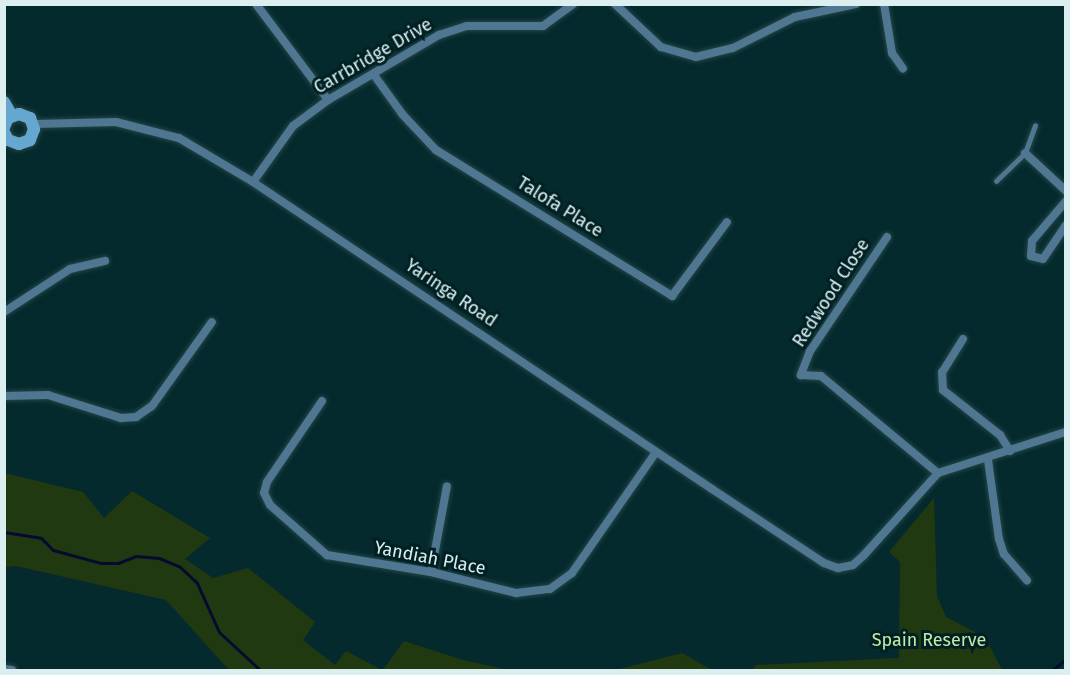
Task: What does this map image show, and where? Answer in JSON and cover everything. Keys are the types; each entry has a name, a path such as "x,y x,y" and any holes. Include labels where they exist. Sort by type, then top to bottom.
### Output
{"street":[{"path":"256,4 328,100"},
{"name":"Carrbridge Drive","path":"253,182 293,126 328,100 439,35 467,26 543,26 573,4"},
{"path":"615,4 661,48 696,57 733,48 795,17 856,4"},
{"path":"884,4 892,53 903,69"},
{"name":"Talofa Place","path":"374,75 403,115 436,150 672,296 727,222"},
{"path":"4,102 12,116"},
{"path":"19,114 34,124 30,140 19,144 5,133 12,116 19,114"},
{"name":"Yaringa Road","path":"34,124 116,122 179,138 253,182 824,563 838,568 853,565 938,473"},
{"path":"1025,153 1065,191"},
{"path":"1065,201 1032,241 1031,256 1043,259 1065,225"},
{"name":"Redwood Close","path":"887,237 810,351 801,375 821,376 938,473"},
{"path":"4,312 70,269 105,261"},
{"path":"4,396 48,395 121,418 136,417 153,406 212,322"},
{"path":"963,339 942,372 943,390 1000,435 1010,451"},
{"name":"Yandiah Place","path":"322,401 267,482 264,493 270,505 327,555 431,572 516,593 550,589 572,573 656,452"},
{"path":"938,473 988,460 1065,432"},
{"path":"988,460 1001,547 1026,580"},
{"path":"431,572 447,486"},
{"path":"4,669 12,670"}],"lane":[{"path":"996,181 1025,153 1035,126"}],"green space":[{"path":"9,474 83,492 104,518 132,491 210,538 185,559 213,578 248,568 315,622 303,640 335,665 346,651 382,670 229,670 166,600 16,566 5,567 4,475"},
{"name":"Spain Reserve","path":"934,498 937,596 946,617 985,637 1002,670 752,670 756,665 899,658 900,562 889,552"},
{"path":"404,641 463,660 508,670 383,670"},
{"path":"682,653 712,670 616,670"}],"waterway":[{"path":"4,532 41,538 53,550 101,563 118,563 136,556 159,558 180,567 197,583 219,632 260,670"},
{"path":"1052,670 1066,659"}]}
